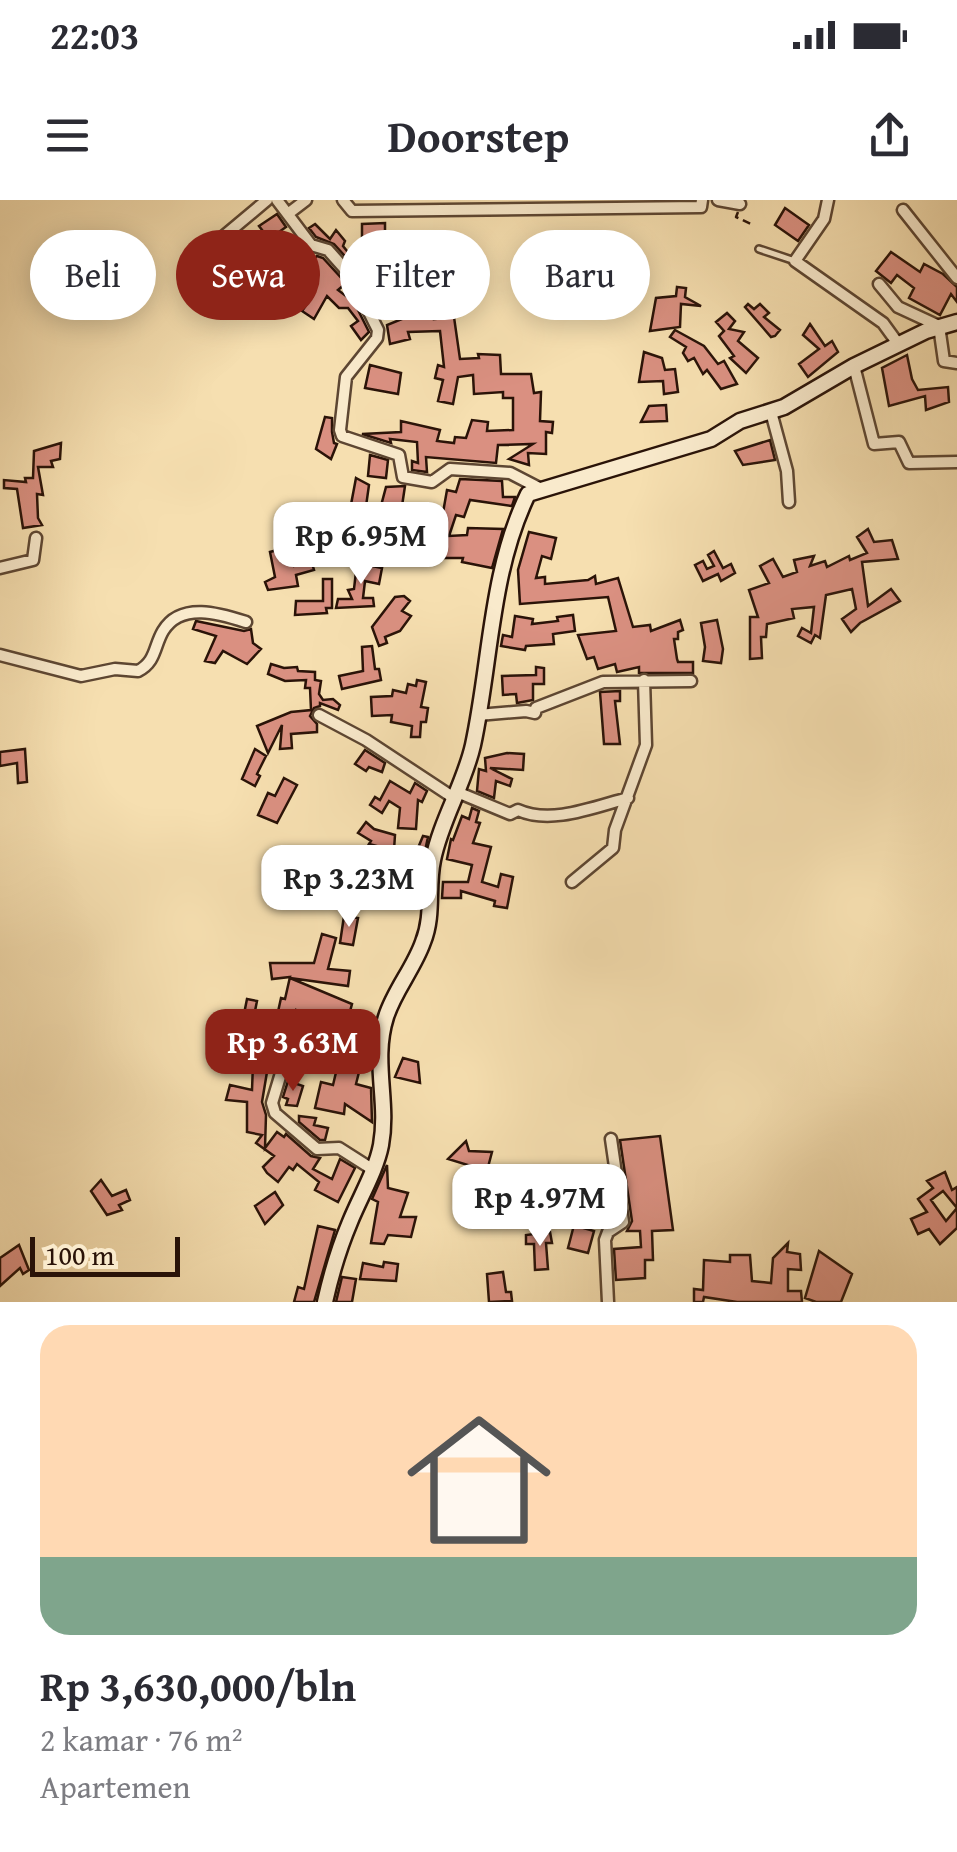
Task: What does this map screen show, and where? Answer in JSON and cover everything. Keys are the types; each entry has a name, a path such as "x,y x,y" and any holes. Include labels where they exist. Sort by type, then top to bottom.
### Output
{"street":[{"path":"232,230 267,200"},
{"path":"277,200 311,245 329,251 351,276 378,330 378,338 346,377 342,436 399,455 403,476 432,482 450,469 507,473 540,488"},
{"path":"289,213 306,200"},
{"path":"343,200 352,211 469,205 701,207 702,200"},
{"path":"718,200 740,204"},
{"path":"828,200 824,219 795,262 883,323 899,345"},
{"path":"903,210 957,278"},
{"path":"879,284 898,307 939,326"},
{"path":"325,1302 336,1259 372,1169 383,1128 378,1074 386,1014 425,938 432,911 433,857 472,749 512,529 528,494 711,439 740,421 771,412 854,366 939,326 957,322"},
{"path":"939,326 944,361 957,363"},
{"path":"854,366 874,444 899,442 909,463 957,462"},
{"path":"771,412 787,470 789,502"},
{"path":"0,568 33,560 36,538"},
{"path":"0,655 85,676 115,670 138,671 151,662 165,628 188,614 208,611 246,622"},
{"path":"572,882 612,850 615,830 647,740 644,680"},
{"path":"478,715 535,713 536,708 603,682 691,681"},
{"path":"319,715 456,795 510,814 518,810 532,816 576,812 628,798"},
{"path":"372,1169 339,1148 317,1149 275,1113 272,1102 294,1030 302,1027 381,1050"},
{"path":"608,1302 605,1240 608,1232 623,1222 612,1139"}],"lane":[{"path":"759,249 795,262"}],"path":[{"path":"740,204 736,217 753,224"}],"building":[{"path":"785,208 809,225 798,241 775,225"},
{"path":"277,214 286,227 262,230 259,226"},
{"path":"385,223 385,230 362,230 362,224"},
{"path":"315,224 330,239 336,230 340,251 320,239 320,230 309,228"},
{"path":"891,252 920,272 924,264 943,274 957,287 957,302 951,294 940,315 909,298 914,288 897,275 891,283 876,271"},
{"path":"320,257 340,277 340,308 327,296 320,308"},
{"path":"677,287 686,288 685,297 701,306 681,304 680,327 650,331 656,298 676,296"},
{"path":"748,304 754,309 760,304 769,313 764,317 780,330 775,336 771,337 745,307"},
{"path":"727,313 735,321 729,329 744,332 738,341 758,358 746,373 730,358 734,356 719,336 724,331 716,322"},
{"path":"363,320 369,332 361,340 351,326"},
{"path":"399,320 454,320 460,359 479,358 478,354 500,355 501,374 531,374 534,393 541,392 540,421 553,422 552,433 546,432 546,454 528,453 529,465 509,459 533,444 498,445 496,463 426,457 427,472 412,470 412,461 418,463 417,442 390,439 391,443 362,434 401,432 401,421 440,430 437,441 454,443 455,437 466,438 472,420 488,422 487,431 513,430 513,398 503,398 503,392 474,394 473,375 458,377 453,404 438,401 443,380 435,378 438,365 444,367 440,331 408,332 410,339 390,344 387,325"},
{"path":"810,324 825,346 832,341 838,352 808,377 799,364 819,349 803,335"},
{"path":"675,330 704,346 718,364 724,361 737,384 721,389 707,370 703,374 694,358 688,361 683,353 686,347 670,337"},
{"path":"644,352 662,358 665,370 675,369 678,392 664,394 663,381 639,382"},
{"path":"907,355 918,390 948,387 949,402 926,410 925,396 889,406 882,368"},
{"path":"370,365 401,373 398,394 365,388"},
{"path":"666,405 667,421 641,422 649,406"},
{"path":"325,417 332,418 337,444 331,459 316,449"},
{"path":"770,440 775,460 743,465 735,451"},
{"path":"61,443 60,459 51,461 53,467 38,467 43,495 37,494 38,518 42,525 23,528 17,489 4,488 4,480 26,482 25,478 33,478 34,451"},
{"path":"370,455 388,460 386,478 368,476"},
{"path":"356,478 369,485 359,556 346,553"},
{"path":"460,479 502,481 503,497 515,497 512,506 470,500 464,517 456,515 449,536 467,535 468,528 503,529 492,568 462,562 463,558 435,558 447,490 456,492"},
{"path":"405,486 399,526 389,525 390,521 378,517 386,487"},
{"path":"868,529 874,542 892,540 898,559 862,562 868,606 891,589 900,601 851,632 842,619 856,609 852,589 826,595 820,638 815,635 811,643 798,636 802,628 811,633 814,607 792,609 794,618 767,624 766,637 761,637 762,658 750,659 750,617 758,617 749,590 769,583 760,566 773,559 783,577 797,572 794,560 814,556 810,566 825,561 827,567 849,556 850,560 867,553 857,537"},
{"path":"529,532 556,538 551,559 542,556 536,578 545,577 545,584 595,576 596,584 618,578 633,627 650,625 651,631 680,620 683,630 674,639 677,659 693,662 693,673 639,673 639,667 617,672 615,664 598,669 594,657 587,659 578,635 616,631 608,597 520,604 518,570"},
{"path":"288,547 294,566 311,560 314,570 296,575 298,586 268,590 265,582 275,577 270,552"},
{"path":"714,551 723,568 731,564 735,573 721,581 718,574 703,581 695,565 703,561 707,569 714,566 708,555"},
{"path":"357,563 382,568 379,584 365,581 363,598 373,598 374,606 336,608 338,599 352,599 348,590 354,589"},
{"path":"323,579 332,579 332,608 326,608 327,613 295,615 296,601 323,601"},
{"path":"404,596 410,601 402,611 411,616 400,631 385,637 387,643 379,646 372,627 395,597"},
{"path":"573,615 575,631 553,634 554,644 526,646 525,650 501,646 503,635 512,637 515,616 533,619 532,624"},
{"path":"717,620 723,649 721,663 703,661 701,623"},
{"path":"196,621 251,629 253,643 261,649 247,664 223,651 215,663 205,661 216,636 193,629"},
{"path":"372,646 381,680 342,689 339,676 363,671 362,647"},
{"path":"271,664 315,672 315,680 321,681 319,694 323,700 333,699 340,705 338,710 320,703 314,708 310,716 317,724 317,732 291,734 292,748 280,749 282,725 268,753 257,726 291,712 311,710 306,680 285,681 268,674"},
{"path":"536,667 544,668 544,684 533,684 533,700 517,703 516,694 503,695 502,676 536,675"},
{"path":"417,680 426,682 421,707 428,708 426,722 421,722 420,737 411,737 412,726 391,722 392,715 372,716 371,697 392,696 393,690 406,693 408,684 416,686"},
{"path":"620,691 620,701 615,701 620,744 604,744 600,692"},
{"path":"25,749 27,782 18,783 17,763 0,766 0,752"},
{"path":"255,749 266,756 255,786 242,779"},
{"path":"365,750 385,763 382,772 369,767 366,771 355,764"},
{"path":"524,754 523,770 490,768 512,779 510,786 496,781 494,798 477,791 479,769 486,771 485,758"},
{"path":"284,778 297,785 277,823 258,815 268,793 275,796"},
{"path":"390,781 410,793 415,783 427,791 422,802 418,800 416,829 398,828 400,808 389,801 382,813 370,805 375,797 380,800"},
{"path":"472,808 479,811 476,822 480,823 473,843 491,847 482,882 498,887 501,874 513,877 507,908 461,891 461,898 442,898 443,882 468,882 472,865 447,859 462,816 469,819"},
{"path":"366,822 374,829 395,835 394,850 414,848 413,860 423,836 428,837 416,891 400,890 402,870 383,867 384,848 369,844 371,841 358,833"},
{"path":"344,916 358,918 353,945 340,943"},
{"path":"322,934 336,938 328,969 350,971 348,986 290,978 352,1004 345,1030 296,1010 294,1021 284,1019 277,1035 283,1038 274,1068 268,1066 262,1102 266,1115 265,1148 277,1132 284,1137 286,1134 311,1156 320,1158 313,1169 332,1179 340,1159 355,1168 338,1202 315,1190 319,1182 297,1164 293,1170 289,1167 278,1182 267,1173 263,1167 274,1156 256,1143 262,1135 247,1132 247,1102 226,1100 230,1085 252,1090 253,1064 264,1065 267,1040 249,1032 230,1034 230,1015 243,1019 247,999 257,1001 254,1016 276,1021 290,977 272,979 270,963 314,963"},
{"path":"403,1058 418,1062 420,1083 395,1077"},
{"path":"338,1064 359,1072 356,1084 371,1088 372,1122 345,1104 344,1114 315,1108 321,1082 333,1085"},
{"path":"288,1081 303,1086 297,1106 286,1105 288,1099 283,1097"},
{"path":"299,1116 316,1118 314,1125 328,1128 325,1140 299,1122"},
{"path":"660,1136 673,1230 652,1231 653,1260 645,1260 645,1278 616,1280 614,1249 641,1247 640,1231 627,1231 632,1221 620,1140"},
{"path":"466,1141 469,1151 492,1152 487,1171 448,1159"},
{"path":"387,1165 388,1188 408,1193 400,1217 416,1217 411,1237 388,1235 384,1244 371,1243 378,1202 372,1199"},
{"path":"945,1172 952,1190 957,1187 957,1208 957,1228 940,1244 929,1229 918,1234 911,1219 927,1212 918,1199 933,1188 927,1181","holes":["943,1191 957,1208 946,1221 931,1200"]},
{"path":"569,1173 580,1227 594,1231 588,1253 568,1248 574,1225 565,1226 556,1175"},
{"path":"101,1180 112,1196 126,1190 130,1200 119,1205 122,1210 107,1215 91,1191"},
{"path":"275,1192 283,1205 265,1224 255,1206"},
{"path":"318,1226 335,1230 314,1302 294,1302 298,1287 304,1289"},
{"path":"550,1232 552,1243 546,1243 548,1269 535,1270 534,1244 526,1244 526,1235"},
{"path":"788,1243 787,1252 800,1254 801,1270 788,1269 788,1291 801,1291 802,1302 737,1302 704,1297 703,1302 694,1302 694,1289 703,1290 704,1260 730,1262 730,1255 750,1255 752,1281 771,1283 773,1258"},
{"path":"19,1245 29,1270 23,1274 20,1268 0,1286 0,1258"},
{"path":"819,1251 852,1274 841,1302 805,1298"},
{"path":"384,1262 398,1264 396,1281 360,1279 363,1263 383,1267"},
{"path":"503,1272 506,1292 511,1292 512,1301 489,1302 487,1274"},
{"path":"342,1277 356,1279 352,1302 336,1302"}]}
